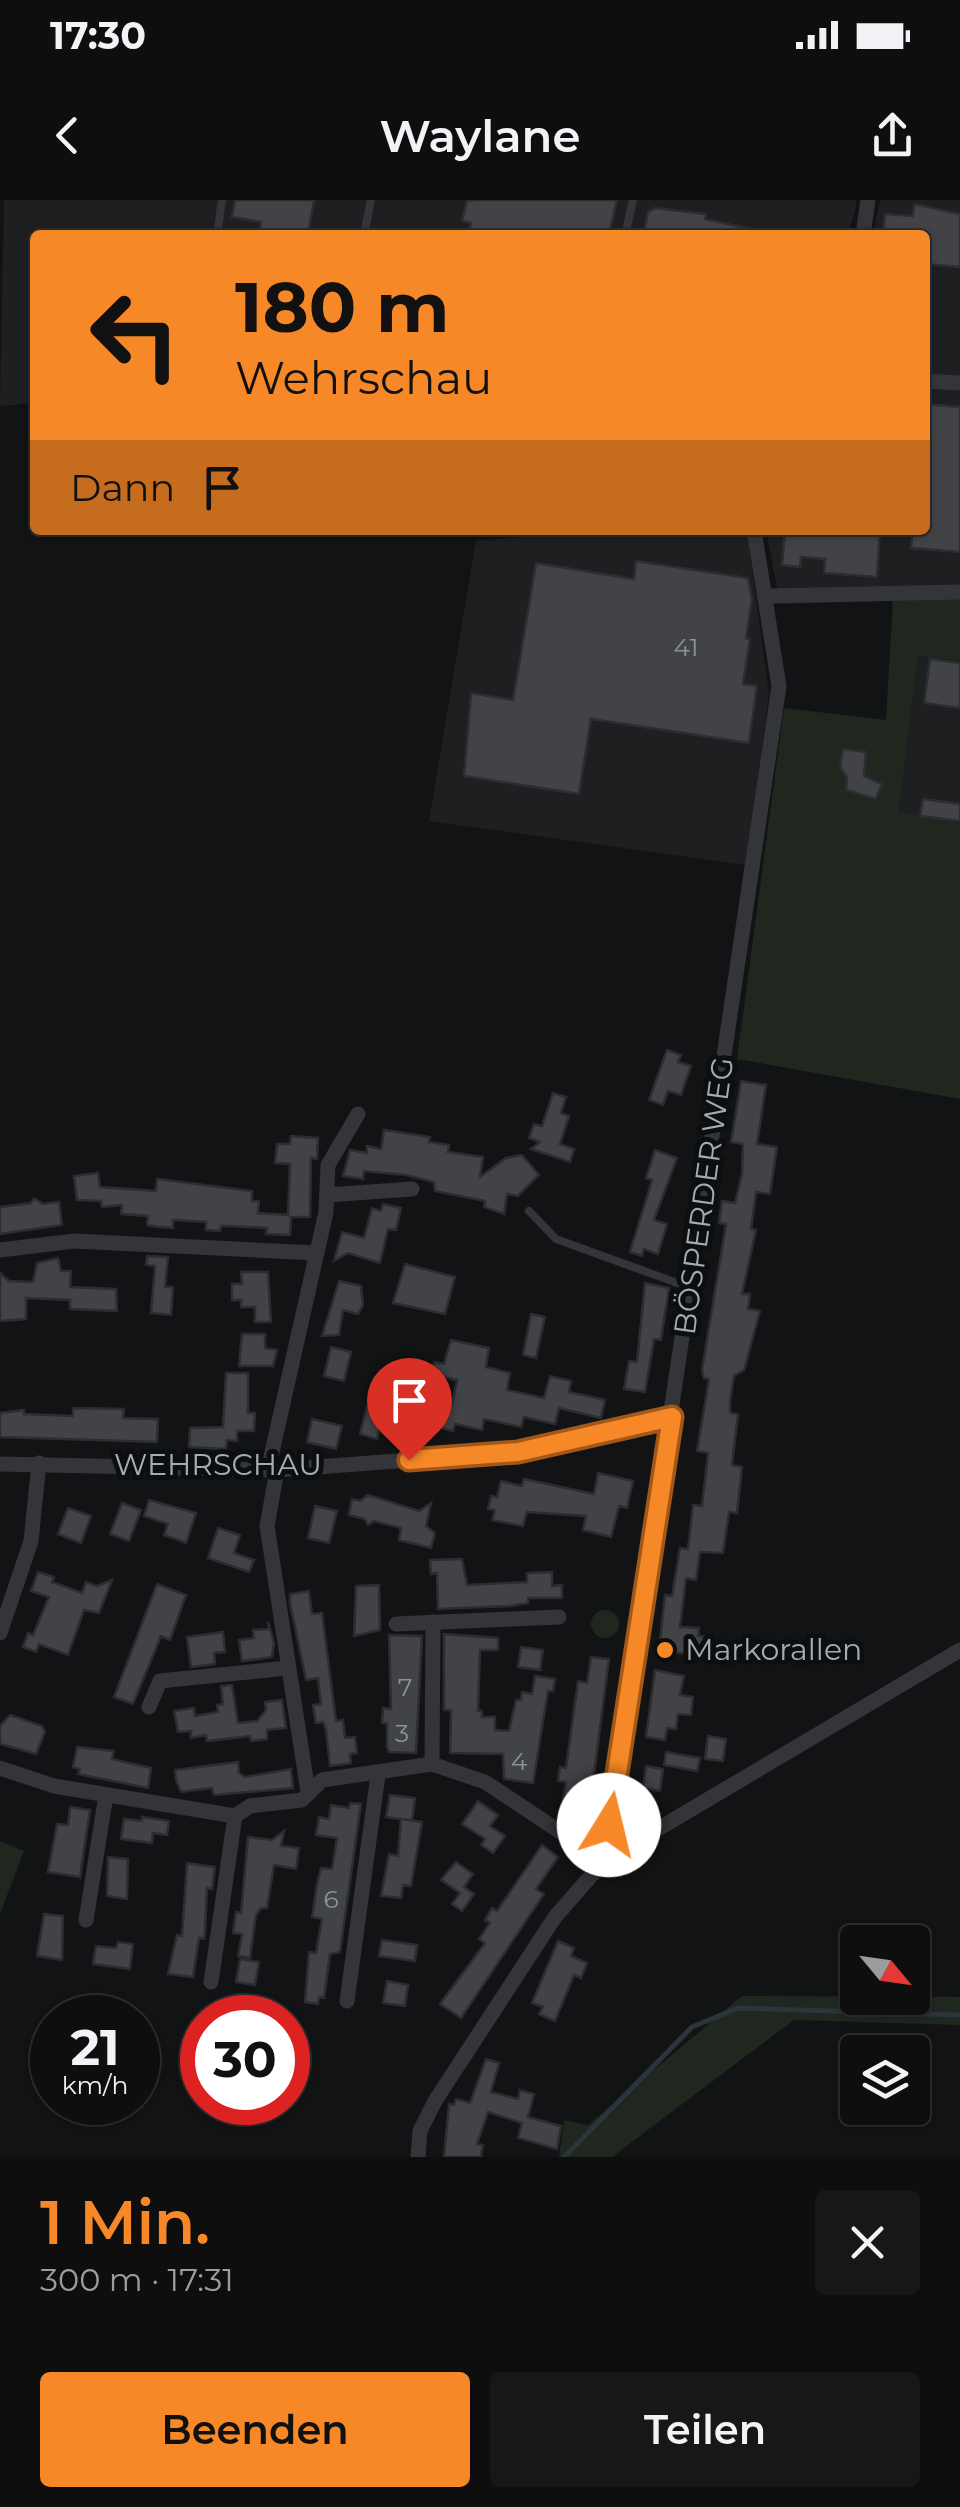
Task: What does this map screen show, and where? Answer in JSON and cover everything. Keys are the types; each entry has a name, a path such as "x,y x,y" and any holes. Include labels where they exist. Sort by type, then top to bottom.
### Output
{"street":[{"path":"864,230 868,200"},
{"path":"930,381 960,383"},
{"name":"BÖSPERDER WEG","path":"604,1861 779,686 768,596 755,535"},
{"path":"768,596 960,592"},
{"path":"308,1792 267,1526 273,1470 327,1195 328,1165 358,1114"},
{"path":"327,1195 412,1189"},
{"path":"0,1250 74,1241 316,1253"},
{"name":"WEHRSCHAU","path":"0,1464 273,1470 518,1452 672,1417"},
{"path":"0,1633 31,1541 39,1464"},
{"path":"396,1624 559,1617"},
{"path":"432,1622 432,1764"},
{"path":"418,2157 420,2131 434,2102 555,1917 604,1861 960,1650"},
{"path":"149,1707 160,1681 288,1668"},
{"path":"0,1768 54,1786 234,1816 250,1806 302,1800 322,1780 378,1775 432,1764 485,1782 604,1861"},
{"path":"347,2001 378,1775"},
{"path":"86,1920 106,1796"},
{"path":"211,1982 234,1816"}],"lane":[{"path":"219,230 222,200"},
{"path":"365,230 372,200"},
{"path":"626,230 633,200"},
{"path":"529,1211 556,1239 690,1288"}],"shaded area":[{"path":"4,200 856,200 849,230 30,230 30,403 0,406"},
{"path":"880,200 960,200 960,599 780,604 767,535 930,535 930,230 874,230"},
{"path":"540,535 748,535 769,694 746,865 429,821 476,541"},
{"path":"893,598 960,599 960,660 918,656 899,812 960,823 960,1099 737,1059 784,708 886,720"},
{"path":"918,655 960,660 960,823 899,813"},
{"path":"605,1610 615,1614 619,1624 615,1634 605,1638 595,1634 591,1624 595,1614"},
{"path":"0,1841 24,1851 0,1914"},
{"path":"742,1996 840,1996 840,2015 930,2015 930,1997 960,1997 960,2025 794,2020 612,2157 559,2157 564,2120 588,2125"}],"building":[{"path":"235,200 314,200 309,230 260,230 261,222 232,217"},
{"path":"617,200 610,230 469,230 471,223 462,221 467,201"},
{"path":"914,204 960,214 960,267 930,264 930,230 883,230 885,214 913,216"},
{"path":"655,208 706,214 705,219 756,230 644,230 648,212"},
{"path":"930,404 960,407 960,552 911,548 912,535 930,535"},
{"path":"785,535 880,535 877,577 824,573 825,559 801,557 800,567 782,565"},
{"path":"636,561 748,578 752,599 743,684 757,686 749,743 591,719 579,794 464,776 471,693 513,700 536,563 634,579"},
{"path":"930,659 960,663 960,708 924,703"},
{"path":"843,749 866,752 864,776 882,784 876,799 846,790 847,777 840,767"},
{"path":"923,799 960,804 960,821 920,816"},
{"path":"667,1050 681,1055 678,1062 691,1066 681,1095 668,1091 663,1105 649,1100"},
{"path":"741,1081 766,1085 757,1144 777,1147 770,1194 756,1192 751,1229 756,1230 742,1294 750,1294 748,1309 760,1311 744,1370 734,1376 730,1401 730,1413 738,1414 732,1465 742,1467 737,1513 729,1512 723,1553 700,1552 696,1580 686,1578 680,1627 699,1628 698,1636 708,1637 707,1650 687,1648 686,1654 659,1651 665,1595 672,1596 680,1548 688,1549 693,1505 702,1506 708,1453 697,1451 709,1379 704,1378 702,1370 726,1224 719,1223 722,1201 735,1203 742,1174 743,1144 731,1142"},
{"path":"553,1093 566,1097 561,1113 569,1116 560,1144 574,1149 570,1162 531,1149 540,1142 529,1138 534,1124 542,1126"},
{"path":"384,1130 430,1137 429,1142 449,1145 448,1152 483,1157 480,1177 506,1158 522,1155 539,1175 518,1196 507,1194 504,1214 484,1207 485,1201 435,1191 434,1182 406,1175 364,1171 363,1179 343,1176 350,1150 367,1153 367,1146 381,1149"},
{"path":"291,1136 318,1138 317,1159 311,1158 310,1217 291,1217 290,1235 266,1234 267,1228 221,1226 220,1231 206,1230 206,1222 173,1220 173,1228 158,1227 147,1225 148,1216 121,1214 122,1205 102,1207 101,1201 77,1200 74,1176 98,1173 100,1187 156,1191 157,1179 252,1191 252,1201 259,1201 258,1213 288,1215 290,1164 275,1163 277,1144 290,1144"},
{"path":"655,1150 677,1158 654,1220 667,1224 658,1254 644,1249 642,1256 630,1252 652,1180 646,1178"},
{"path":"34,1198 43,1204 59,1202 62,1225 0,1234 0,1207 31,1203"},
{"path":"383,1204 401,1208 396,1230 388,1229 380,1263 348,1253 334,1261 342,1232 364,1238 372,1208 381,1211"},
{"path":"147,1256 168,1257 165,1287 173,1287 171,1315 151,1313 155,1266 146,1265"},
{"path":"58,1258 61,1271 71,1271 70,1287 116,1289 117,1311 70,1309 70,1300 26,1298 26,1319 0,1321 0,1273 9,1281 33,1282 37,1263"},
{"path":"405,1264 455,1277 445,1314 393,1303"},
{"path":"241,1272 268,1272 271,1322 255,1322 255,1307 241,1307 241,1300 232,1300 232,1284 242,1284"},
{"path":"339,1281 361,1286 363,1305 358,1314 343,1310 339,1335 322,1336"},
{"path":"645,1283 669,1288 661,1340 654,1339 645,1392 624,1389 629,1361 637,1362"},
{"path":"531,1314 545,1317 536,1358 523,1355"},
{"path":"242,1334 265,1334 265,1348 277,1350 273,1366 239,1366"},
{"path":"451,1340 489,1348 486,1367 510,1373 507,1390 544,1398 550,1376 571,1381 569,1392 605,1400 601,1418 559,1408 555,1424 524,1417 521,1427 484,1419 482,1430 455,1424 453,1431 423,1424 421,1432 405,1429 409,1409 389,1404 396,1376 415,1382 417,1371 432,1374 434,1362 444,1364","holes":["433,1375 457,1380 452,1404 428,1398"]},
{"path":"331,1347 351,1352 344,1381 324,1376"},
{"path":"226,1373 248,1373 248,1413 255,1413 254,1431 237,1431 237,1441 227,1440 226,1449 189,1447 190,1428 223,1427"},
{"path":"367,1406 384,1410 377,1439 360,1434"},
{"path":"73,1408 124,1409 123,1418 158,1419 157,1442 0,1437 0,1413 24,1410 24,1414 73,1416"},
{"path":"312,1419 342,1426 336,1449 307,1442"},
{"path":"598,1473 633,1481 627,1508 619,1506 611,1537 583,1530 586,1516 527,1512 523,1526 492,1520 495,1510 488,1509 491,1496 497,1497 501,1481 522,1486 524,1479 594,1494"},
{"path":"368,1495 419,1511 431,1503 426,1526 435,1533 431,1548 399,1540 401,1528 374,1521 368,1525 365,1519 349,1515 352,1499 360,1501"},
{"path":"149,1500 196,1513 186,1543 164,1535 168,1524 144,1516"},
{"path":"122,1503 141,1510 129,1541 110,1534"},
{"path":"315,1506 337,1511 329,1543 308,1538"},
{"path":"68,1508 91,1516 81,1543 58,1534"},
{"path":"218,1528 240,1535 234,1553 254,1560 249,1572 208,1558"},
{"path":"462,1559 467,1585 527,1582 527,1573 552,1572 552,1586 562,1585 562,1598 528,1598 528,1603 510,1606 438,1609 437,1573 431,1574 430,1560"},
{"path":"38,1572 82,1593 86,1582 97,1586 112,1580 99,1613 84,1610 68,1655 39,1644 36,1652 23,1647 28,1633 33,1635 49,1597 31,1591"},
{"path":"157,1584 186,1595 170,1640 161,1636 133,1704 114,1697"},
{"path":"379,1585 380,1630 354,1636 356,1586"},
{"path":"309,1591 312,1614 322,1613 336,1721 343,1720 345,1738 355,1737 357,1753 350,1754 351,1763 330,1766 326,1729 323,1722 316,1723 313,1705 321,1704 318,1678 306,1680 290,1603 290,1594"},
{"path":"268,1622 274,1643 272,1657 242,1661 239,1640 254,1638 253,1630 269,1629"},
{"path":"223,1632 225,1652 214,1653 215,1664 191,1667 187,1637"},
{"path":"444,1634 498,1638 498,1650 480,1650 478,1711 482,1711 482,1717 495,1717 495,1730 509,1731 516,1700 521,1700 522,1692 532,1694 535,1676 555,1679 553,1691 548,1691 533,1783 504,1779 503,1754 450,1753 451,1710 444,1710"},
{"path":"389,1635 422,1636 416,1753 389,1752 387,1746 387,1723 382,1723 383,1708 391,1709"},
{"path":"521,1647 543,1650 540,1670 518,1667"},
{"path":"591,1657 609,1659 589,1813 561,1809 566,1782 558,1781 560,1767 566,1768 578,1681 587,1683"},
{"path":"655,1670 684,1676 680,1695 693,1697 691,1715 678,1714 676,1729 667,1728 665,1740 646,1737"},
{"path":"232,1685 238,1723 257,1721 266,1710 265,1702 282,1700 286,1728 267,1730 267,1739 251,1741 250,1736 207,1741 206,1735 191,1738 191,1731 178,1732 174,1711 194,1708 195,1716 218,1712 217,1705 223,1704 221,1686"},
{"path":"10,1715 42,1726 45,1732 36,1754 0,1744 0,1726"},
{"path":"708,1736 726,1739 723,1761 705,1759"},
{"path":"77,1747 114,1751 112,1759 151,1768 148,1788 78,1774 80,1769 73,1767"},
{"path":"666,1752 700,1758 697,1771 664,1765"},
{"path":"238,1762 239,1773 245,1777 291,1769 293,1788 214,1795 212,1788 181,1792 176,1780 175,1770"},
{"path":"646,1766 663,1769 660,1791 643,1788"},
{"path":"390,1795 415,1798 412,1821 386,1817"},
{"path":"478,1801 498,1815 490,1826 505,1836 493,1853 481,1845 485,1839 462,1824"},
{"path":"350,1803 361,1804 340,1952 330,1954 324,1998 319,1997 318,2004 310,2003 310,1995 306,1995 309,1952 316,1953 322,1919 312,1917 317,1884 321,1868 332,1869 337,1838 316,1835 319,1817 329,1819 331,1805 349,1808"},
{"path":"70,1807 90,1810 80,1877 48,1872 57,1824 68,1825"},
{"path":"142,1817 169,1821 167,1835 153,1833 152,1843 121,1839 124,1819 142,1821"},
{"path":"401,1819 422,1822 411,1886 403,1885 401,1898 381,1896 389,1854 398,1856"},
{"path":"284,1831 281,1846 299,1848 296,1869 274,1865 267,1908 261,1908 256,1915 250,1958 238,1956 242,1934 233,1933 236,1912 241,1913 248,1837 272,1840"},
{"path":"542,1845 558,1857 536,1889 544,1894 461,2018 440,2004 485,1943 479,1939 490,1923 485,1920 492,1908 497,1911"},
{"path":"108,1857 128,1859 127,1899 107,1896"},
{"path":"456,1862 473,1874 464,1887 474,1894 462,1911 452,1904 460,1893 441,1880"},
{"path":"187,1863 215,1867 212,1889 207,1888 204,1939 199,1938 193,1977 168,1974 177,1935 182,1936"},
{"path":"44,1914 63,1916 62,1960 37,1956"},
{"path":"382,1940 417,1945 415,1961 379,1956"},
{"path":"558,1941 574,1948 571,1956 587,1963 581,1978 574,1975 555,2021 539,2014 543,2007 532,2003"},
{"path":"118,1942 133,1944 130,1969 93,1964 96,1946 116,1948"},
{"path":"240,1959 259,1962 255,1985 236,1982"},
{"path":"387,1981 408,1985 405,2006 383,2003"},
{"path":"486,2059 499,2063 491,2092 518,2099 520,2090 534,2094 528,2117 561,2126 557,2149 518,2138 522,2123 488,2112 477,2144 483,2145 481,2157 444,2157 449,2104 454,2105 456,2099 470,2103"}],"waterway":[{"path":"564,2157 692,2027 738,2008 960,2015"}],"place":[{"name":"Markorallen","path":"665,1650"}],"route":[{"path":"409,1460 518,1452 672,1417 609,1825"}]}
